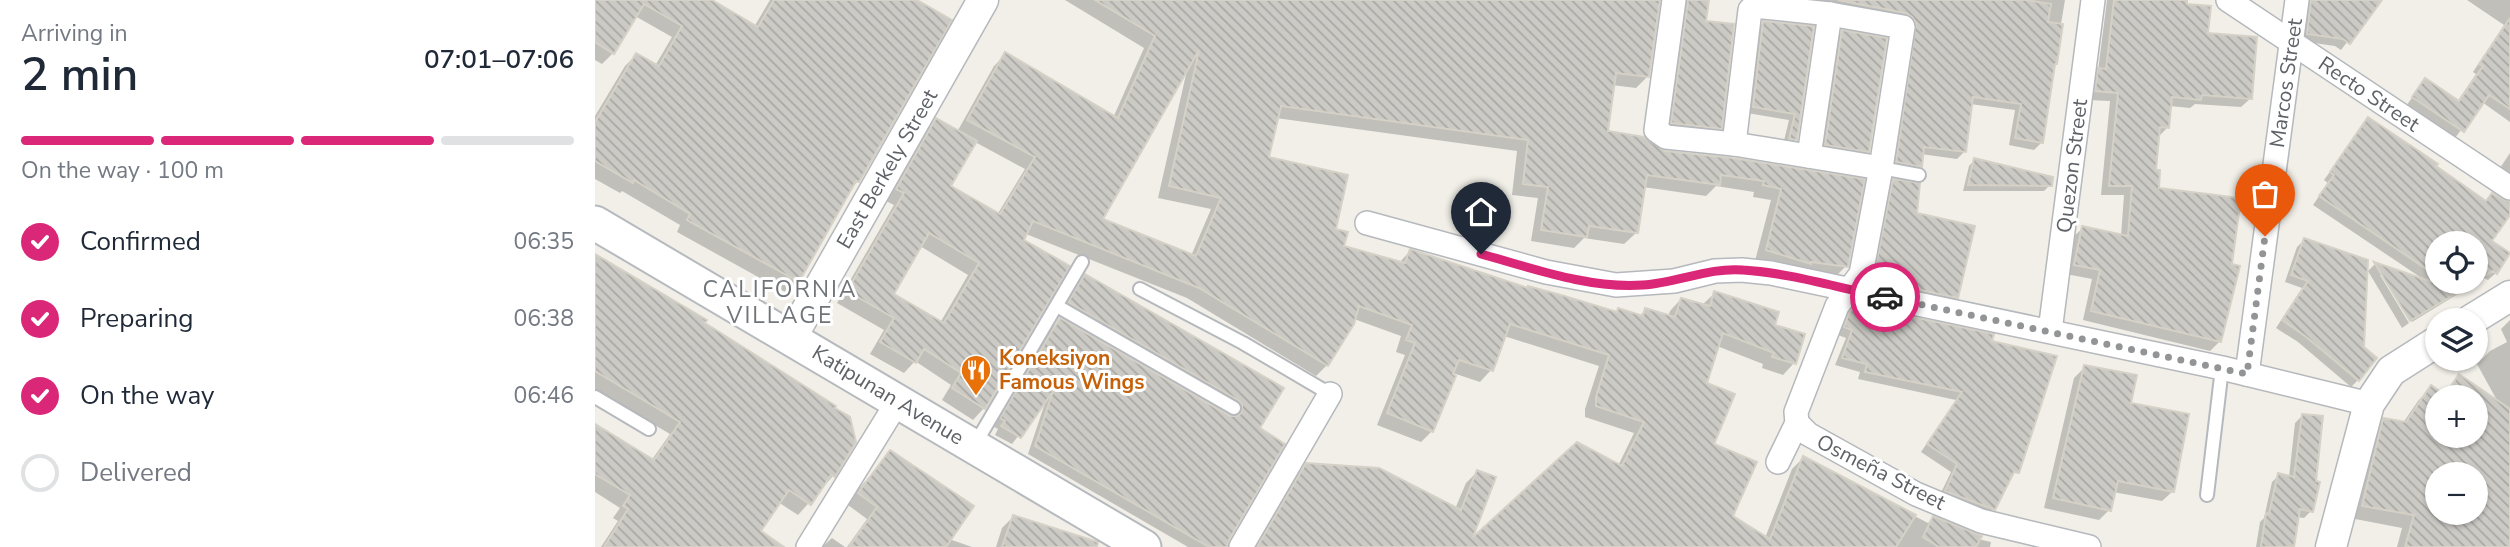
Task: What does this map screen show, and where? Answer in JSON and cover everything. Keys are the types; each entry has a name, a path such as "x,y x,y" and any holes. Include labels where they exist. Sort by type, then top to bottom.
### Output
{"main road":[{"name":"Katipunan Avenue","path":"595,223 1144,547"}],"street":[{"name":"East Berkely Street","path":"791,338 983,0"},
{"path":"1674,0 1656,130 1666,137 1734,144 1881,168"},
{"name":"Quezon Street","path":"2050,331 2094,0"},
{"name":"Recto Street","path":"2228,0 2510,188"},
{"name":"Marcos Street","path":"2247,374 2297,0"},
{"path":"1734,144 1750,10 1754,6 1901,25 1904,30 1860,274 1837,306 1796,412 1797,423 1778,462"},
{"path":"1809,156 1830,14"},
{"path":"1367,223 1546,272 1616,285 1663,283 1715,271 1771,273 2222,368 2369,404"},
{"path":"2488,310 2510,296"},
{"path":"2331,547 2369,404 2391,371 2425,349"},
{"path":"1241,547 1330,394"},
{"path":"808,547 898,401"},
{"name":"Osmeña Street","path":"1797,423 1808,434 1916,494 1981,520 2089,547"}],"lane":[{"path":"1881,168 1919,174"},
{"path":"974,446 1081,262"},
{"path":"1140,289 1243,343 1330,394"},
{"path":"1057,306 1234,408"},
{"path":"2207,495 2222,368"},
{"path":"595,397 649,429"}],"building":[{"path":"595,0 712,0 758,27 774,0 917,0 952,20 799,282 687,220 690,214 634,180 633,183 595,161 595,122 636,53 659,66 682,26 644,4 614,54 595,42"},
{"path":"1095,0 1660,0 1649,77 1616,73 1608,131 1644,137 1665,151 1732,158 1865,179 1848,267 1811,264 1766,250 1781,189 1763,185 1764,181 1721,175 1720,185 1647,175 1638,233 1589,226 1587,237 1541,230 1548,187 1523,184 1528,140 1281,106 1269,157 1348,175 1336,229 1348,232 1344,246 1405,263 1410,249 1528,288 1617,312 1618,308 1643,316 1645,308 1675,317 1681,298 1710,306 1714,291 1779,312 1775,325 1805,334 1796,364 1772,357 1774,353 1723,333 1707,383 1735,394 1714,444 1757,462 1733,516 1770,539 1803,456 1916,515 1896,547 1257,547 1306,463 1379,468 1461,510 1477,470 1496,477 1473,537 1577,442 1622,466 1644,422 1596,406 1596,397 1609,355 1510,324 1493,371 1459,360 1453,374 1456,376 1433,432 1387,413 1415,343 1406,340 1412,325 1359,306 1354,324 1328,366 1199,288 1033,221 1024,240 1070,266 985,409 952,388 961,373 924,349 916,363 880,342 894,318 847,291 904,193 896,189 936,118 977,141 951,186 1000,214 1035,157 967,120 1005,52 1118,118 1155,36","holes":["1199,50 1169,186 1221,198 1196,256 1103,219","929,233 979,263 944,323 894,294"]},
{"path":"1688,0 1709,0 1706,21 1734,24 1722,129 1671,123"},
{"path":"1838,0 2026,0 2051,4 2048,22 2063,24 2043,143 2015,138 2021,104 1973,97 1966,152 1924,147 1922,167 1896,162 1916,23 1905,13"},
{"path":"2114,0 2187,0 2187,4 2211,6 2208,33 2257,37 2252,99 2202,95 2201,100 2172,97 2169,128 2160,127 2156,170 2160,170 2159,188 2241,198 2232,264 2240,266 2221,342 2091,311 2100,270 2074,265 2082,226 2128,236 2132,186 2109,186 2118,93 2095,91 2098,68 2106,69"},
{"path":"2311,0 2382,0 2350,44 2343,39 2307,34"},
{"path":"2510,18 2510,109 2489,95 2464,132 2412,97 2425,78 2459,101 2483,66 2479,64"},
{"path":"1763,21 1814,26 1797,140 1789,139 1795,114 1753,107"},
{"path":"1842,30 1887,38 1869,152 1825,145"},
{"path":"2368,117 2438,164 2436,166 2486,201 2492,193 2510,202 2510,215 2492,241 2510,253 2497,274 2493,271 2488,274 2488,231 2425,231 2425,268 2319,196 2334,175 2330,172"},
{"path":"1974,158 2053,177 2052,186 1968,185"},
{"path":"1893,179 1920,183 1917,213 1975,226 1958,298 1873,280"},
{"path":"2304,238 2368,260 2364,347 2377,358 2359,381 2282,320 2308,281 2291,275"},
{"path":"595,254 707,320 705,323 850,417 856,442 835,477 831,475 811,505 789,490 761,531 784,547 604,547 628,509 623,506 630,495 595,474 595,424 654,460 680,422 595,371"},
{"path":"2374,262 2425,279 2425,294 2455,294 2432,308 2425,308 2425,312 2410,321"},
{"path":"1085,274 1284,388 1260,428 1285,444 1227,547 1209,547 1035,446 1053,391 1021,438 1001,426 1005,421 1000,418 1060,318 1230,416 1238,416 1242,412 1242,404 1238,400 1068,302"},
{"path":"1855,305 1994,334 1992,341 2057,356 2019,473 2014,472 1995,510 1945,491 1957,464 1927,444 1962,392 1865,372 1867,364 1842,358 1852,330 1844,327"},
{"path":"2084,365 2137,375 2131,403 2189,414 2174,492 2118,481 2111,511 2053,498"},
{"path":"2459,374 2475,385 2452,385"},
{"path":"2425,394 2425,448 2488,448 2488,394 2510,409 2510,547 2405,547 2414,515 2362,506 2383,418 2406,422"},
{"path":"2302,414 2323,416 2316,481 2320,482 2313,512 2300,509 2294,547 2261,547 2266,513 2269,514 2278,473 2294,477"},
{"path":"890,450 974,506 946,547 849,547 877,507 858,493"},
{"path":"1013,515 1098,542 1097,547 1002,547"},
{"path":"1933,516 1982,536 1976,547 1939,547 1923,537"}],"way so far":[{"path":"1885,297 2247,374 2265,236"}],"place":[{"name":"Koneksiyon Famous Wings","path":"976,397"}],"district":[{"name":"CALIFORNIA VILLAGE","path":"780,302"}],"route":[{"path":"1481,254 1580,280 1616,285 1642,285 1715,271 1742,270 1771,273 1885,297"}]}
